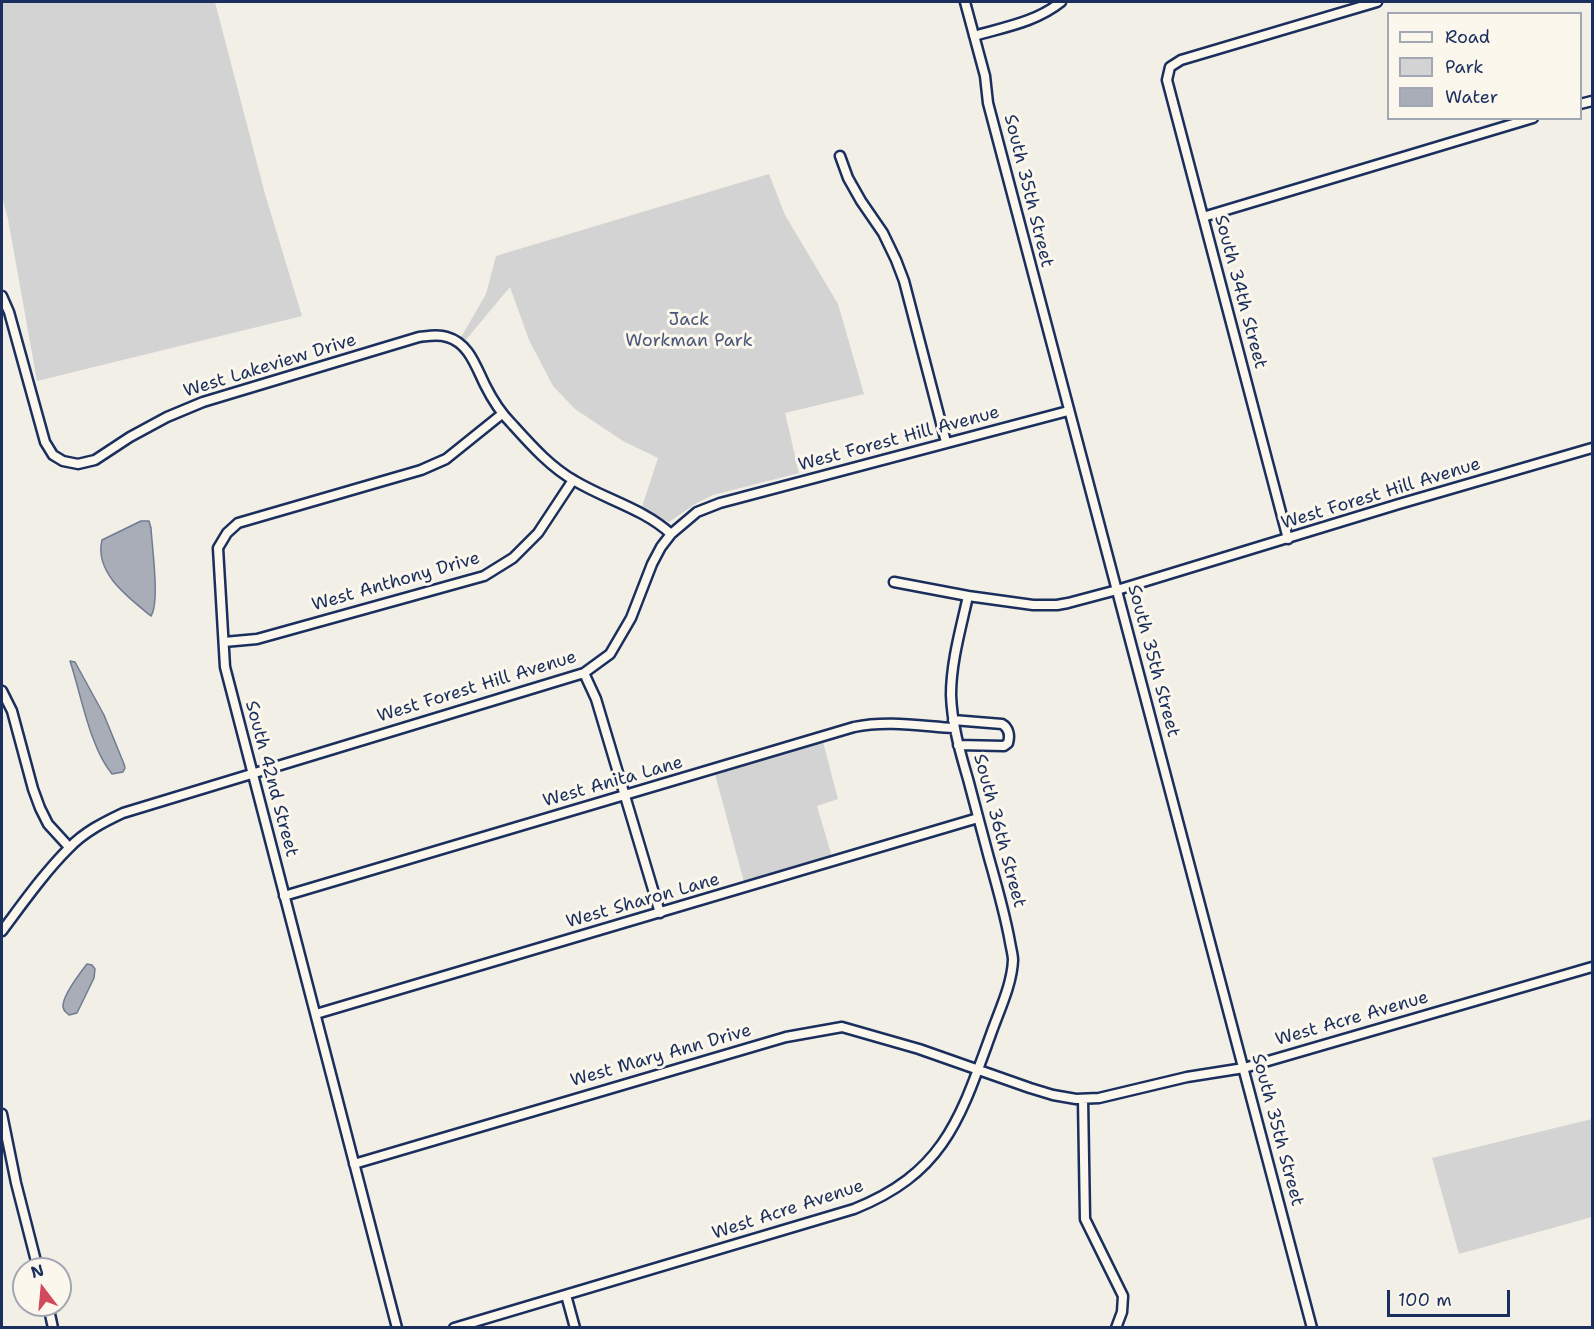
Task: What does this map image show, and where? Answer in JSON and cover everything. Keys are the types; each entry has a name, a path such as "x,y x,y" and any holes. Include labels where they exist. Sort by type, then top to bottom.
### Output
{"street":[{"name":"South 35th Street","path":"965,2 985,76 988,102 1068,411 1312,1328"},
{"path":"974,36 1022,23 1048,12 1061,2"},
{"name":"South 34th Street","path":"1288,539 1167,80 1170,66 1181,60 1377,2"},
{"path":"1203,218 1526,120"},
{"path":"840,156 848,178 883,233 904,281 946,442"},
{"name":"West Lakeview Drive","path":"2,296 9,312 45,442 53,455 63,461 78,464 95,460 130,437 167,417 203,402 408,340 437,335 449,337 468,352 502,414"},
{"name":"West Forest Hill Avenue","path":"2,931 69,847 95,827 123,813 584,674 610,654 631,618 661,547 671,534 697,512 720,503 1068,411"},
{"path":"502,414 539,453 573,480 643,513 671,534"},
{"name":"South 42nd Street","path":"397,1328 225,667 218,548 226,533 238,523 422,470 446,459 502,414"},
{"name":"West Forest Hill Avenue","path":"894,582 968,596 1034,605 1057,605 1117,590 1593,448"},
{"name":"West Anthony Drive","path":"224,642 257,639 484,576 513,558 538,533 573,480"},
{"name":"South 36th Street","path":"968,596 953,669 951,693 954,724 1006,920 1013,960 1007,989 978,1070"},
{"path":"584,674 596,699 660,913"},
{"path":"2,690 12,711 40,808 48,824 69,847"},
{"name":"West Anita Lane","path":"284,896 867,725 1002,724 1009,734 1008,743 1004,746 958,745"},
{"name":"West Sharon Lane","path":"316,1014 978,818"},
{"name":"West Acre Avenue","path":"454,1328 854,1209 887,1194 917,1173 947,1138 978,1070 1053,1095 1083,1099 1114,1095 1187,1077 1244,1068 1593,967"},
{"name":"West Mary Ann Drive","path":"354,1164 786,1037 842,1027 909,1046 978,1070"},
{"path":"1083,1099 1085,1219 1123,1296 1122,1312 1116,1328"},
{"path":"2,1114 13,1172 35,1257"},
{"path":"566,1295 575,1328"}],"green space":[{"path":"2,2 215,2 265,194 302,316 37,381 2,196"},
{"name":"Jack Workman Park","path":"769,174 785,215 838,304 864,394 785,413 799,473 713,495 669,522 642,507 658,458 623,441 575,409 553,386 529,340 510,287 464,342 460,339 486,294 496,256"},
{"path":"823,742 838,799 817,806 832,857 744,882 715,774"},
{"path":"1592,1119 1592,1217 1459,1254 1432,1158"}],"water":[{"path":"141,521 149,521 151,528 155,599 151,616 115,584 103,563 101,552 102,540"},
{"path":"70,661 75,662 104,715 124,764 123,772 112,774 104,763 92,736"},
{"path":"87,964 92,965 95,969 94,978 77,1013 69,1015 63,1007 63,1002"}]}
